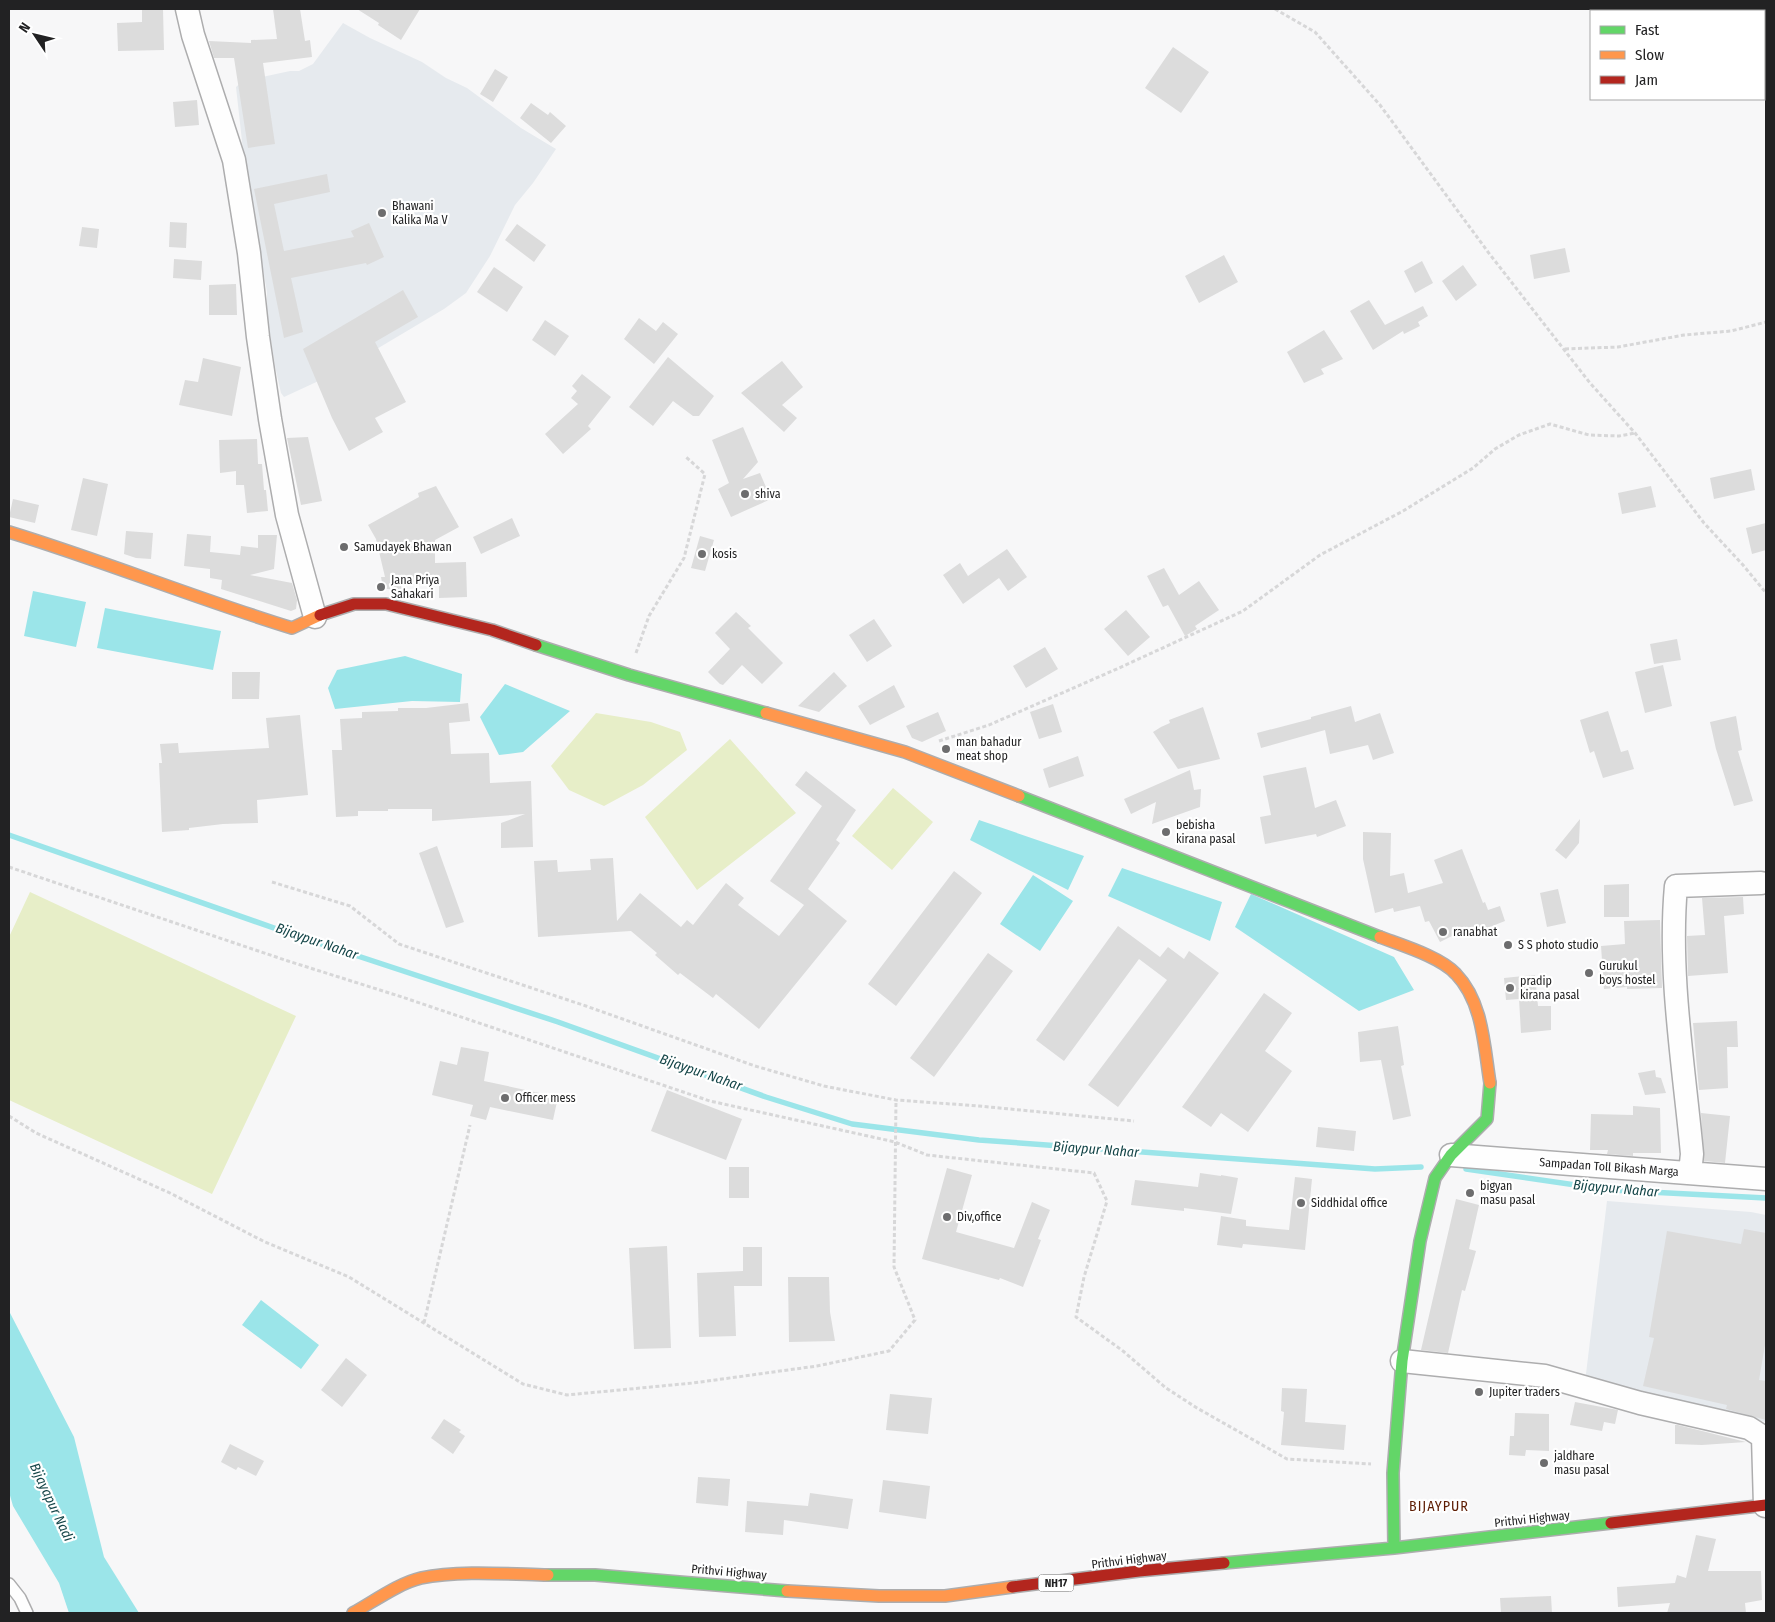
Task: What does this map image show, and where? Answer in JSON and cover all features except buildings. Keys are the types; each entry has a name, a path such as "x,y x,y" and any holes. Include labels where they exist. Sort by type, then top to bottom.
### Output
{"main road":[{"path":"9,532 74,552 224,607 292,628 315,617 354,604 386,604 492,630 629,675 905,752 1423,954 1441,963 1456,974 1476,1005 1482,1028 1490,1084 1488,1119 1451,1155 1434,1178 1420,1241 1402,1361 1393,1474 1394,1548"},
{"name":"Prithvi Highway","path":"353,1613 397,1588 420,1578 452,1574 595,1575 816,1593 879,1596 945,1596 1139,1572 1394,1548 1766,1506"}],"street":[{"path":"187,9 193,35 234,160 249,252 258,337 285,506 315,617"},
{"path":"1690,1173 1692,1154 1676,991 1674,907 1676,886 1761,883"},
{"name":"Sampadan Toll Bikash Marga","path":"1451,1155 1766,1179"},
{"path":"1402,1361 1545,1376 1640,1403 1749,1428 1763,1437 1766,1506"}],"lane":[{"path":"9,1584 20,1598 27,1613"}],"path":[{"path":"1275,9 1315,32 1380,105 1488,252 1590,383 1635,433 1704,523 1766,593"},
{"path":"1564,349 1618,347 1684,335 1731,332 1766,322"},
{"path":"905,752 989,724 1119,668 1243,611 1320,555 1403,511 1474,468 1495,449 1519,435 1550,424 1588,435 1619,436 1635,433"},
{"path":"629,675 649,616 684,558 705,474 686,457"},
{"path":"9,867 710,1101 895,1142 927,1155 1094,1173 1108,1201 1084,1277 1076,1317 1123,1351 1166,1388 1287,1459 1373,1464"},
{"path":"272,882 350,906 399,944 586,1006 755,1066 824,1086 896,1100 1134,1121"},
{"path":"9,1116 36,1133 170,1193 265,1242 349,1277 523,1384 566,1395 693,1383 798,1368 889,1351 915,1320 894,1268 896,1100"},
{"path":"424,1323 470,1125"}],"shaded area":[{"name":"Bhawani Kalika Ma V","path":"343,23 422,62 446,78 467,88 521,128 556,149 533,183 515,205 490,256 466,293 444,309 338,372 284,397 281,393 275,366 267,315 267,292 245,168 236,87 243,81 290,71 299,71 313,64"},
{"path":"1607,1201 1751,1212 1766,1215 1766,1422 1585,1382"}],"green space":[{"path":"596,713 651,722 680,732 687,750 643,785 604,806 569,790 551,766"},
{"path":"730,739 796,813 697,890 645,817"},
{"path":"893,788 933,822 892,870 852,836"},
{"path":"30,892 296,1016 212,1194 9,1100 9,937"}],"water":[{"path":"33,591 86,602 76,647 24,636"},
{"path":"105,608 221,631 213,670 97,648"},
{"path":"405,656 462,674 460,702 412,701 335,709 328,688 337,670"},
{"path":"505,684 570,711 523,752 499,755 480,717"},
{"path":"979,820 1084,856 1068,890 970,840"},
{"path":"1122,868 1222,902 1210,941 1108,896"},
{"path":"1033,875 1073,901 1040,951 1000,924"},
{"path":"1251,894 1394,957 1414,990 1359,1011 1235,927"},
{"path":"261,1300 319,1345 301,1369 242,1325"},
{"name":"Bijayapur Nadi","path":"9,1311 74,1437 104,1557 139,1613 69,1613 59,1583 13,1506 9,1492"}],"waterway":[{"name":"Bijaypur Nahar","path":"9,835 291,934 558,1022 766,1097 852,1124 979,1140 1375,1169 1421,1167"},
{"name":"Bijaypur Nahar","path":"1466,1169 1610,1190 1766,1198"}],"traffic: fast":[{"path":"536,645 629,675 766,713"},
{"path":"1019,796 1380,937"},
{"path":"1394,1548 1393,1473 1402,1361 1420,1241 1435,1178 1451,1155 1487,1119 1490,1083"},
{"path":"1224,1563 1394,1548 1611,1523"},
{"path":"548,1575 595,1575 787,1591"}],"traffic: slow":[{"path":"9,532 292,628 320,615"},
{"path":"766,713 905,752 1019,796"},
{"path":"1380,937 1441,962 1456,974 1465,985 1472,998 1481,1025 1490,1083"},
{"path":"353,1613 395,1588 421,1578 467,1573 548,1575"},
{"path":"787,1591 879,1596 945,1596 1012,1587"}],"traffic: jam":[{"path":"320,615 354,604 386,604 492,630 536,645"},
{"path":"1611,1523 1766,1505"},
{"path":"1012,1587 1139,1571 1224,1563"}],"place":[{"name":"Bhawani Kalika Ma V","path":"382,213"},
{"name":"shiva","path":"745,494"},
{"name":"Samudayek Bhawan","path":"344,547"},
{"name":"kosis","path":"702,554"},
{"name":"Jana Priya Sahakari","path":"381,587"},
{"name":"man bahadur meat shop","path":"946,749"},
{"name":"bebisha kirana pasal","path":"1166,832"},
{"name":"ranabhat","path":"1443,932"},
{"name":"S S photo studio","path":"1508,945"},
{"name":"Gurukul boys hostel","path":"1589,973"},
{"name":"pradip kirana pasal","path":"1510,988"},
{"name":"Officer mess","path":"505,1098"},
{"name":"bigyan masu pasal","path":"1470,1193"},
{"name":"Siddhidal office","path":"1301,1203"},
{"name":"Div,office","path":"947,1217"},
{"name":"Jupiter traders","path":"1479,1392"},
{"name":"jaldhare masu pasal","path":"1544,1463"}],"district":[{"name":"BIJAYPUR","path":"1439,1506"}]}
